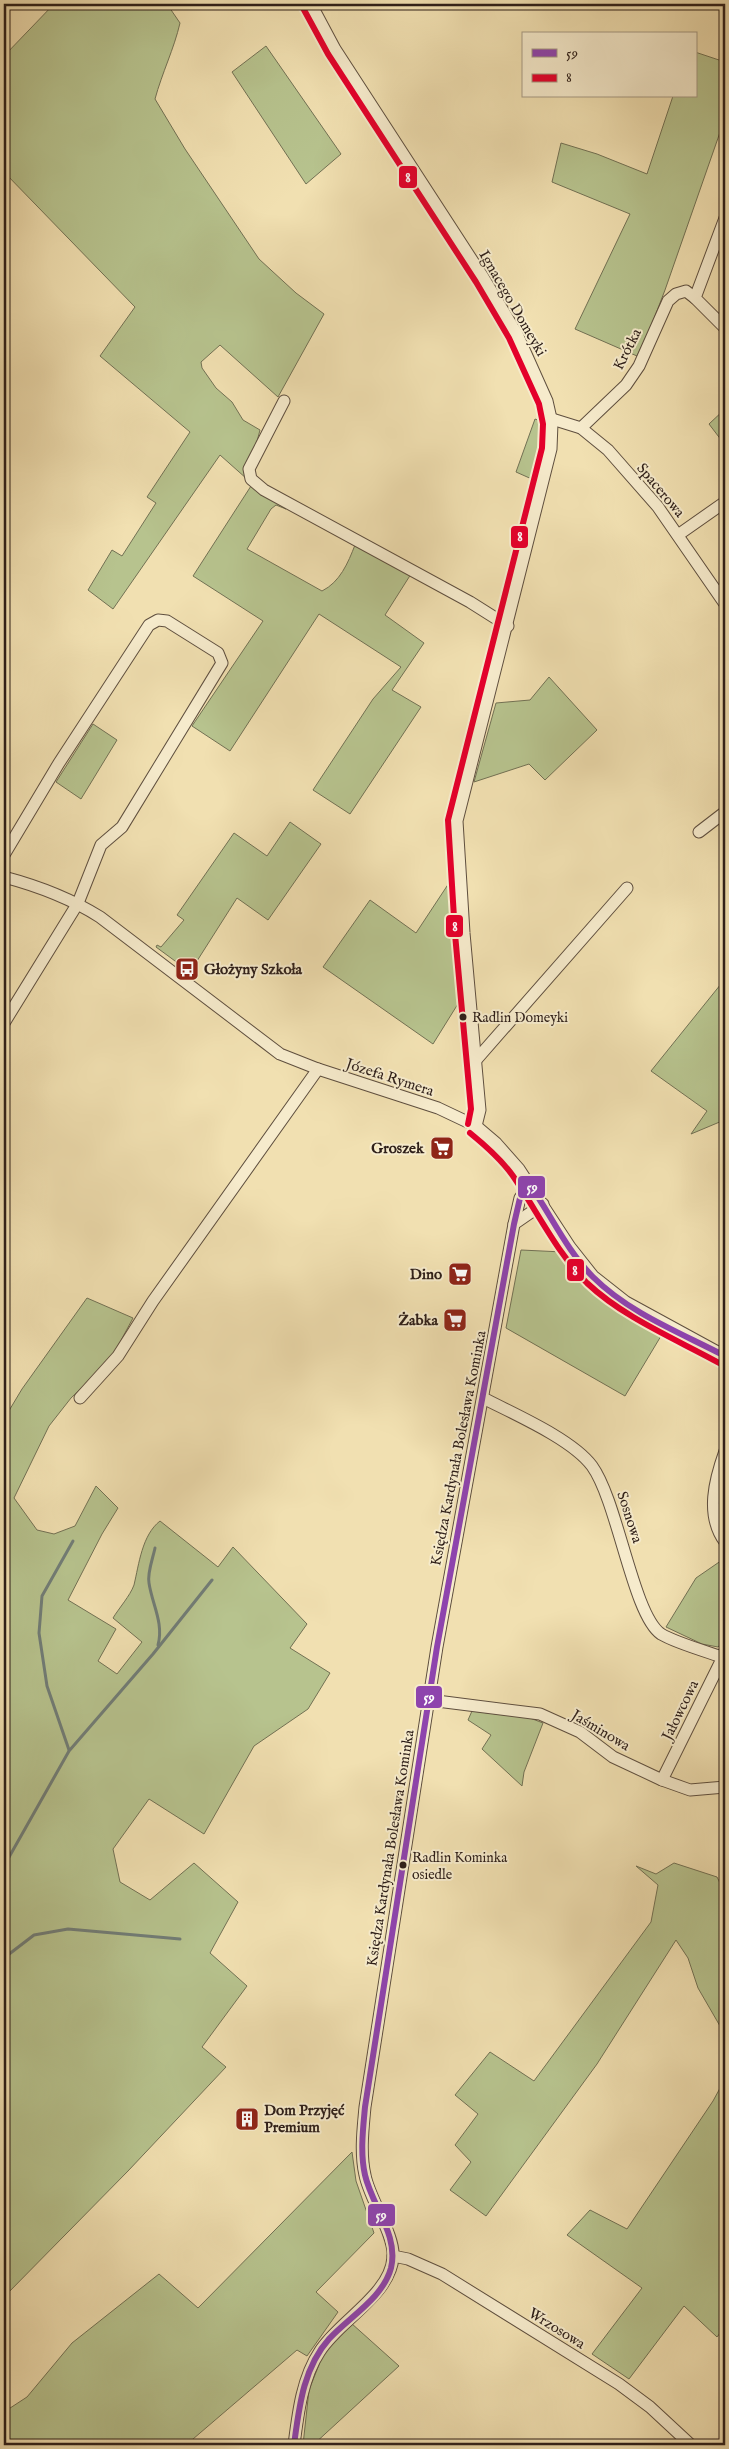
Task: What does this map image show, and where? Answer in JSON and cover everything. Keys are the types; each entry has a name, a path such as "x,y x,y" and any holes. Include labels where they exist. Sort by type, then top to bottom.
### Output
{"street":[{"name":"Ignacego Domeyki","path":"311,4 335,48 483,277 517,334 538,377 552,419 551,449 508,626 457,822 464,933 480,1110 476,1126"},
{"path":"725,218 696,298 725,328"},
{"name":"Krótka","path":"581,428 626,385 639,366 668,301 676,294 686,291 696,298"},
{"path":"284,401 249,469 252,479 264,490 470,602 508,626"},
{"name":"Spacerowa","path":"552,419 581,428 608,450 658,507 725,604"},
{"path":"678,535 725,502"},
{"path":"4,855 58,763 149,625 158,620 167,621 218,652 222,663 122,827 101,845 78,903 4,1023"},
{"path":"699,832 725,812"},
{"name":"Józefa Rymera","path":"4,877 37,886 78,903 126,935 280,1054 318,1069 438,1108 476,1126 511,1158 570,1247 593,1276 607,1289 725,1356"},
{"path":"476,1060 627,888"},
{"path":"80,1398 118,1356 153,1301 318,1069"},
{"name":"Księdza Kardynała Bolesława Kominka","path":"393,2256 388,2234 365,2175 363,2130 394,1915 429,1700 514,1224 520,1198 530,1185"},
{"path":"514,1224 543,1204"},
{"name":"Sosnowa","path":"483,1398 561,1440 581,1454 591,1465 607,1493 646,1616 661,1633 725,1656"},
{"path":"725,1451 714,1482 714,1513 719,1533 725,1542"},
{"name":"Jałowcowa","path":"662,1780 725,1656"},
{"name":"Jaśminowa","path":"429,1700 540,1714 580,1732 613,1757 662,1780 690,1790 725,1787"},
{"path":"294,2445 306,2378 319,2352 333,2332 377,2292 388,2275 393,2256"},
{"name":"Wrzosowa","path":"393,2256 408,2259 442,2274 619,2384 650,2407 691,2445"}],"green space":[{"path":"54,4 167,4 180,23 155,99 185,149 259,259 296,293 324,314 278,397 220,345 201,362 202,368 216,388 232,402 243,420 260,430 247,479 220,455 113,609 88,590 112,550 122,556 156,503 147,497 190,432 100,356 135,307 4,172 4,56"},
{"path":"266,46 341,154 306,184 232,72"},
{"path":"696,52 725,62 725,118 665,290 637,356 575,329 630,214 552,182 561,143 597,154 647,174 672,98 696,98"},
{"path":"725,409 725,445 709,424"},
{"path":"535,419 543,422 544,436 534,480 516,472"},
{"path":"251,486 286,509 276,505 271,509 247,549 322,591 339,577 355,545 411,574 385,615 424,643 392,690 421,707 350,814 313,790 373,699 401,667 319,614 230,751 192,726 263,621 193,576"},
{"path":"549,677 597,730 545,780 529,764 474,782 496,703 530,700"},
{"path":"93,724 117,740 81,799 56,782"},
{"path":"290,822 321,844 268,920 237,898 190,972 156,947 157,945 161,947 184,920 177,915 234,833 267,856"},
{"path":"449,883 461,999 433,1044 323,967 370,900 416,933"},
{"path":"725,979 725,1117 722,1121 691,1134 707,1111 651,1071"},
{"path":"521,1250 563,1252 577,1272 596,1293 664,1331 625,1396 506,1328"},
{"path":"87,1298 133,1318 111,1359 71,1398 49,1426 14,1498 37,1530 54,1534 75,1526 96,1486 118,1508 102,1534 68,1600 116,1629 98,1661 117,1674 142,1642 113,1618 134,1585 145,1542 160,1521 218,1567 233,1547 307,1624 290,1648 330,1673 308,1709 254,1746 204,1834 149,1799 113,1849 120,1882 150,1900 194,1863 238,1902 210,1953 247,1986 202,2047 226,2067 128,2171 4,2297 4,1419 22,1389"},
{"path":"725,1558 725,1639 718,1647 702,1644 666,1627 696,1578"},
{"path":"472,1711 530,1718 543,1723 524,1772 522,1786 482,1749 491,1735 468,1720"},
{"path":"674,1863 717,1877 725,1893 725,2019 720,2026 698,1988 688,1958 676,1940 597,2064 486,2216 450,2190 471,2162 455,2145 478,2114 455,2095 490,2052 534,2081 651,1922 658,1885 636,1866 656,1874"},
{"path":"725,2079 725,2327 717,2337 684,2306 629,2379 592,2354 642,2288 567,2235 590,2210 627,2229 713,2101"},
{"path":"352,2152 356,2181 374,2233 316,2292 338,2312 307,2356 297,2350 186,2445 4,2445 4,2412 27,2397 72,2343 159,2274 198,2308"},
{"path":"351,2323 399,2366 313,2445 303,2445 309,2390 324,2352"}],"waterway":[{"path":"69,1750 47,1686 39,1633 42,1596 73,1541"},
{"path":"155,1548 149,1570 149,1579 150,1591 159,1621 158,1645"},
{"path":"4,1866 69,1751 153,1654 212,1580"},
{"path":"4,1958 34,1935 68,1929 180,1939"}],"transit line":[{"name":"8","path":"303,8 328,54 476,282 509,338 539,404 543,424 542,448 448,820 455,934 471,1109 468,1124"},
{"name":"8","path":"470,1133 493,1153 508,1170 566,1259 587,1283 617,1307 721,1364"},
{"name":"59","path":"294,2445 304,2389 313,2363 320,2350 381,2289 391,2268 392,2256 388,2232 368,2187 363,2167 362,2141 365,2107 437,1647 514,1224 520,1198 530,1185 575,1256 607,1290 639,1312 725,1356"}],"place":[{"name":"Głożyny Szkoła","path":"187,969"},
{"name":"Radlin Domeyki","path":"463,1017"},
{"name":"Groszek","path":"442,1148"},
{"name":"Dino","path":"460,1274"},
{"name":"Żabka","path":"455,1320"},
{"name":"Radlin Kominka osiedle","path":"403,1865"},
{"name":"Dom Przyjęć Premium","path":"247,2119"}]}
